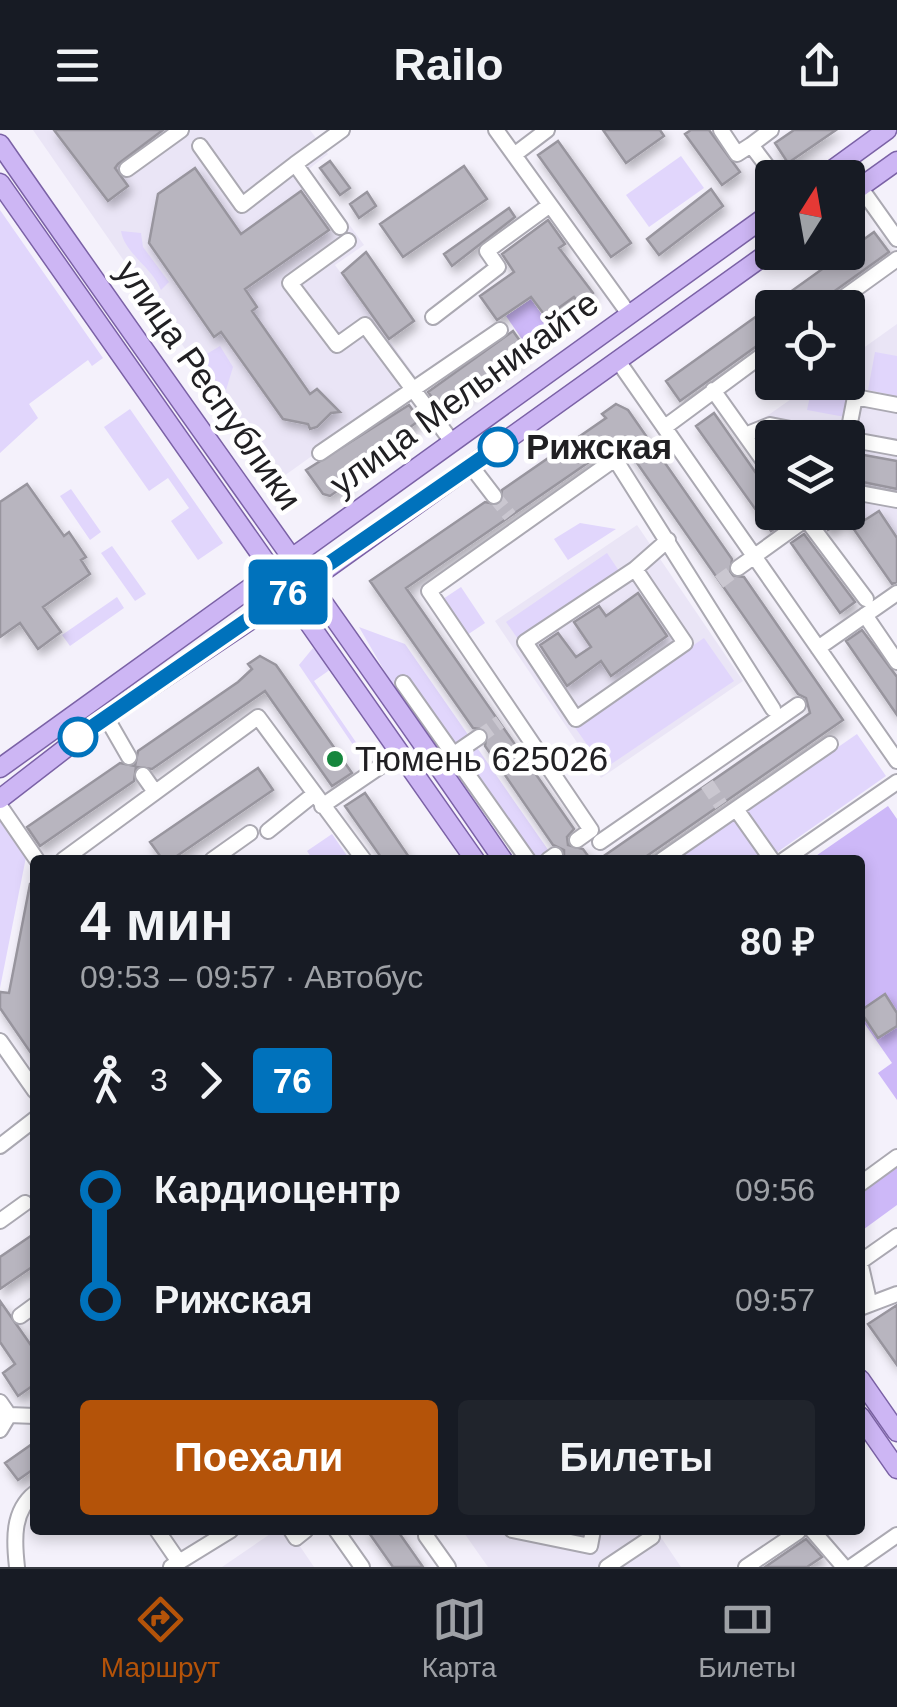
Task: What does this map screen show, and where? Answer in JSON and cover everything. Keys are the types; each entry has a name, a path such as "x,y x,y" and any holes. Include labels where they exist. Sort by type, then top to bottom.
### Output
{"main road":[{"path":"845,160 887,130"},
{"name":"улица Республики","path":"0,144 310,579 499,855"},
{"path":"865,183 897,160"},
{"name":"улица Республики","path":"0,183 471,855"},
{"name":"улица Мельникайте","path":"0,768 755,224"},
{"name":"улица Мельникайте","path":"0,803 106,717 310,579 755,262"},
{"path":"865,1386 897,1432"},
{"path":"865,1423 897,1469"}],"street":[{"path":"126,169 180,130"},
{"path":"200,146 242,205 342,130"},
{"path":"496,130 629,314"},
{"path":"514,155 547,130"},
{"path":"721,130 738,154 771,130"},
{"path":"751,145 762,160"},
{"path":"295,164 344,234 290,283 338,345 364,325 453,443"},
{"path":"865,203 897,239"},
{"path":"433,316 498,268 486,251 550,205"},
{"path":"854,290 897,260"},
{"path":"320,453 500,330"},
{"path":"664,427 755,360"},
{"path":"618,361 897,762"},
{"path":"713,390 755,449"},
{"path":"851,420 855,397 897,405"},
{"path":"745,435 755,431"},
{"path":"865,441 897,448"},
{"path":"577,840 591,830 505,718 429,591 514,521 615,459 703,592 773,709"},
{"path":"471,466 494,496"},
{"path":"865,494 897,500"},
{"path":"738,568 786,530"},
{"path":"815,530 866,598"},
{"path":"635,569 685,643 576,719 525,642 635,569 668,540"},
{"path":"703,592 719,582"},
{"path":"818,648 897,593"},
{"path":"865,615 897,662"},
{"path":"403,683 525,855"},
{"path":"600,842 703,779 798,705"},
{"path":"106,717 130,757"},
{"path":"70,855 258,717 360,855"},
{"path":"438,765 478,737"},
{"path":"668,855 728,809 830,744"},
{"path":"268,830 400,753"},
{"path":"142,776 155,792"},
{"path":"791,855 897,782"},
{"path":"0,803 34,855"},
{"path":"728,809 768,855"},
{"path":"219,855 250,832"},
{"path":"0,1041 30,1084"},
{"path":"0,1146 30,1124"},
{"path":"865,1180 897,1157"},
{"path":"0,1220 25,1203"},
{"path":"865,1258 897,1236"},
{"path":"865,1304 897,1294"},
{"path":"20,1316 30,1308"},
{"path":"0,1402 5,1414 0,1430"},
{"path":"5,1414 30,1416"},
{"path":"17,1567 14,1533 25,1501 30,1498"},
{"path":"160,1535 175,1564 224,1535"},
{"path":"340,1535 362,1567"},
{"path":"426,1535 448,1567"},
{"path":"562,1535 592,1538 606,1567 652,1537"},
{"path":"746,1567 798,1535"},
{"path":"810,1535 848,1567 897,1535"}],"shaded area":[{"path":"33,130 310,130 328,154 309,169 364,245 335,265 418,380 277,481"},
{"path":"681,156 704,188 649,227 626,195"},
{"path":"0,210 103,358 92,366 88,360 29,404 38,418 0,453"},
{"path":"121,231 141,233 143,247 169,282 161,290 128,247"},
{"path":"531,299 545,319 559,311 571,328 533,355 506,316"},
{"path":"897,324 897,538 879,511 865,520 865,420 761,420 790,400 865,400 865,347"},
{"path":"220,346 233,367 223,400 195,361"},
{"path":"875,352 897,356 897,396 868,390"},
{"path":"809,400 848,400 845,417 807,410"},
{"path":"130,409 223,543 198,560 171,521 189,508 168,478 149,491 104,427"},
{"path":"71,489 101,532 90,540 60,496"},
{"path":"580,523 616,529 568,560 554,539"},
{"path":"637,525 743,681 601,778 495,621"},
{"path":"112,546 146,594 135,601 101,553"},
{"path":"607,553 621,574 520,642 506,622"},
{"path":"461,587 485,623 467,635 443,599"},
{"path":"117,597 124,608 70,646 62,635"},
{"path":"359,627 405,644 551,854 530,855 408,681 392,684"},
{"path":"704,638 734,681 604,769 574,726"},
{"path":"313,648 331,669 314,681 373,767 370,770 299,665"},
{"path":"857,734 886,776 776,853 747,810"},
{"path":"888,806 897,819 897,1100 878,1073 892,1063 865,1024 865,855 817,855"},
{"path":"734,819 759,855 715,855 681,855"},
{"path":"0,822 26,857 0,988"},
{"path":"332,834 347,855 310,855 307,851"},
{"path":"897,1165 897,1205 865,1228 865,1188"},
{"path":"269,1535 292,1535 314,1567 222,1567"},
{"path":"466,1535 659,1535 681,1567 488,1567"}],"building":[{"path":"54,130 163,130 118,164 115,168 128,186 108,201"},
{"path":"603,130 660,130 664,136 626,163"},
{"path":"709,130 740,172 722,185 685,134"},
{"path":"794,130 836,130 792,160 786,160 775,143"},
{"path":"558,141 631,243 611,257 538,155"},
{"path":"330,161 350,188 340,195 320,168"},
{"path":"464,166 487,199 403,257 380,224"},
{"path":"195,168 241,234 301,191 329,230 245,289 257,307 252,311 310,394 317,389 340,412 331,413 317,427 310,429 308,424 283,419 221,332 214,337 149,243 158,194"},
{"path":"711,189 723,206 659,255 647,239"},
{"path":"367,192 376,206 359,218 350,204"},
{"path":"509,208 515,217 452,266 444,254"},
{"path":"548,220 565,244 559,248 593,293 579,303 574,297 546,317 531,297 497,320 480,296 514,272 502,254"},
{"path":"874,232 889,252 865,269 865,238"},
{"path":"366,252 414,321 389,339 342,273"},
{"path":"821,270 864,270 836,290 793,290"},
{"path":"755,317 755,347 680,401 666,381"},
{"path":"513,331 527,351 442,411 428,392"},
{"path":"616,404 628,410 732,559 730,575 744,577 843,720 648,855 605,855 810,713 806,698 798,694 621,440 406,588 574,829 567,837 568,845 583,849 587,855 564,855 564,850 553,845 485,746 487,730 473,728 370,581 485,502 500,505 502,490 606,418 602,414"},
{"path":"409,405 420,420 344,474 350,482 330,496 323,494 306,470"},
{"path":"714,413 755,472 755,509 696,426"},
{"path":"865,455 897,461 897,489 865,482"},
{"path":"27,484 64,536 69,532 86,557 81,560 90,574 43,607 61,632 38,649 20,623 0,637 0,502"},
{"path":"879,511 897,538 897,582 892,584 854,530 865,530 865,520"},
{"path":"804,534 855,602 840,613 791,543"},
{"path":"638,593 667,636 611,676 601,661 567,686 540,645 558,633 576,657 591,647 574,622 599,606 606,616"},
{"path":"862,630 897,677 897,715 846,641"},
{"path":"260,656 276,665 352,773 332,786 265,691 152,769 136,767 134,781 40,846 27,827 120,763 135,766 138,751 238,682 252,669 248,664"},
{"path":"258,768 273,790 178,855 159,855 150,842"},
{"path":"365,793 408,855 379,855 345,806"},
{"path":"30,884 30,1052 0,1008 0,992 9,993"},
{"path":"885,994 897,1013 897,1026 878,1038 865,1018 865,1008"},
{"path":"30,1236 30,1268 0,1289 0,1257"},
{"path":"0,1301 30,1344 30,1388 18,1396 3,1373 15,1364 0,1342"},
{"path":"897,1305 897,1365 868,1324"},
{"path":"30,1446 30,1472 18,1480 5,1463"},
{"path":"371,1535 401,1535 423,1567 393,1567"},
{"path":"806,1539 822,1557 807,1567 765,1567"}],"tunnel":[{"path":"494,496 510,516"},
{"path":"719,582 738,568"},
{"path":"479,737 500,722"},
{"path":"707,784 721,805"}],"bus line":[{"name":"76","path":"78,737 498,447"}],"place":[{"name":"Рижская","path":"498,447"},
{"name":"Тюмень 625026","path":"335,759"}]}
